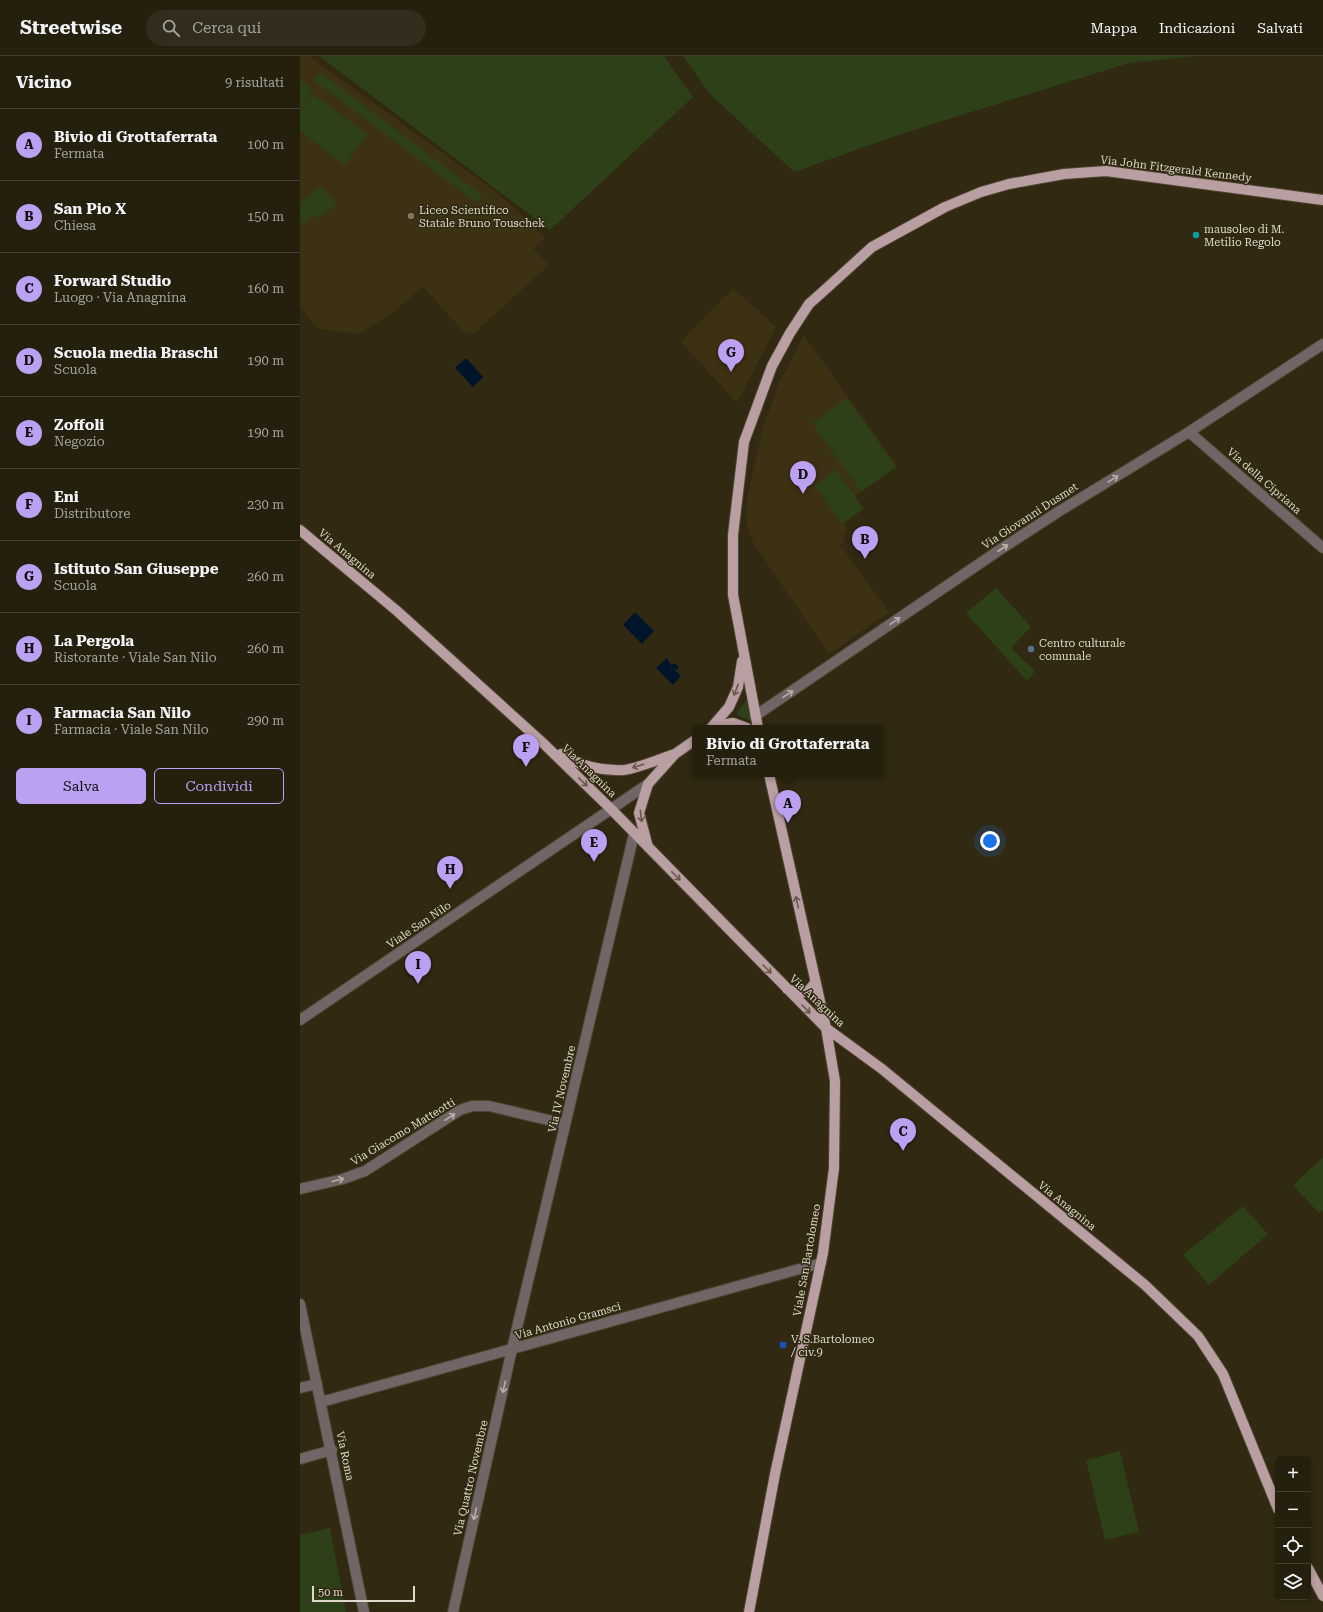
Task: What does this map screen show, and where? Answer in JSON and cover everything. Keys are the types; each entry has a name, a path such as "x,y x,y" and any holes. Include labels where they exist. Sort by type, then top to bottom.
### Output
{"main road":[{"name":"Via John Fitzgerald Kennedy","path":"757,725 733,595 733,535 744,442 772,366 794,327 810,304 872,247 945,207 981,192 1010,184 1064,174 1106,171 1323,200"},
{"name":"Via Anagnina","path":"300,530 397,611 545,745 611,809 787,990 826,1028 882,1069 1145,1285 1198,1336 1223,1374 1275,1502"},
{"path":"715,725 729,707 738,687 743,652"},
{"path":"723,725 733,723 739,725"},
{"path":"648,848 639,813 648,784 675,754 692,742"},
{"path":"545,745 570,760 595,768 625,770 675,754"},
{"name":"Viale San Bartolomeo","path":"749,1612 775,1474 821,1263 834,1168 835,1088 826,1028 770,777"},
{"path":"787,990 805,993 813,986 815,982"},
{"path":"1311,1574 1323,1596"}],"street":[{"name":"Via Giovanni Dusmet","path":"755,716 1052,516 1190,432 1323,344"},
{"name":"Via della Cipriana","path":"1190,432 1323,548"},
{"name":"Viale San Nilo","path":"300,1020 648,784"},
{"name":"Via IV Novembre","path":"512,1349 634,834"},
{"name":"Via Giacomo Matteotti","path":"300,1190 343,1179 365,1171 460,1110 472,1106 490,1106 566,1124"},
{"name":"Via Antonio Gramsci","path":"322,1402 821,1263"},
{"name":"Via Roma","path":"300,1304 332,1450 364,1612"},
{"name":"Via Quattro Novembre","path":"453,1612 512,1349"},
{"path":"300,1388 317,1384"},
{"path":"300,1459 332,1450"}],"shaded area":[{"name":"Liceo Scientifico Statale Bruno Touschek","path":"300,56 309,56 499,194 545,238 533,248 549,265 473,334 464,332 423,287 390,315 358,334 319,329 300,308"},
{"path":"733,288 776,327 737,403 681,342"},
{"path":"804,335 897,466 855,496 863,509 843,524 848,531 844,535 844,542 840,545 889,612 829,654 754,544 748,530 746,517 747,498 763,428 780,381"}],"green space":[{"path":"319,56 664,56 693,97 550,230"},
{"path":"683,56 1195,56 1129,63 904,133 794,172 710,94"},
{"path":"320,72 483,196 477,203 314,80"},
{"path":"300,80 313,90 300,109"},
{"path":"312,94 368,134 345,165 300,131 300,111"},
{"path":"321,186 337,203 318,219 314,215 304,224 300,220 300,204"},
{"path":"847,398 896,467 861,492 812,423"},
{"path":"836,470 863,509 842,524 815,486"},
{"path":"996,588 1031,627 1011,648 1035,671 1027,681 966,613"},
{"path":"751,694 758,725 736,714"},
{"path":"1323,1157 1323,1210 1319,1213 1293,1185"},
{"path":"1243,1206 1268,1234 1209,1285 1183,1255"},
{"path":"1120,1451 1139,1532 1105,1540 1086,1460"},
{"path":"330,1528 346,1612 300,1612 300,1535"}],"water":[{"path":"466,358 483,377 473,387 455,368"},
{"path":"635,612 654,631 642,644 623,625"},
{"path":"667,658 671,665 675,663 679,668 675,670 681,676 673,685 656,668"}],"place":[{"name":"Liceo Scientifico Statale Bruno Touschek","path":"411,216"},
{"name":"mausoleo di M. Metilio Regolo","path":"1196,235"},
{"name":"Istituto San Giuseppe","path":"731,372"},
{"name":"Scuola media Braschi","path":"803,494"},
{"name":"San Pio X","path":"865,559"},
{"name":"Centro culturale comunale","path":"1031,649"},
{"name":"Eni","path":"526,767"},
{"name":"Bivio di Grottaferrata","path":"788,823"},
{"name":"Zoffoli","path":"594,862"},
{"name":"La Pergola","path":"450,889"},
{"name":"Farmacia San Nilo","path":"418,984"},
{"name":"Forward Studio","path":"903,1151"},
{"name":"V. S.Bartolomeo / civ.9","path":"783,1345"}]}
